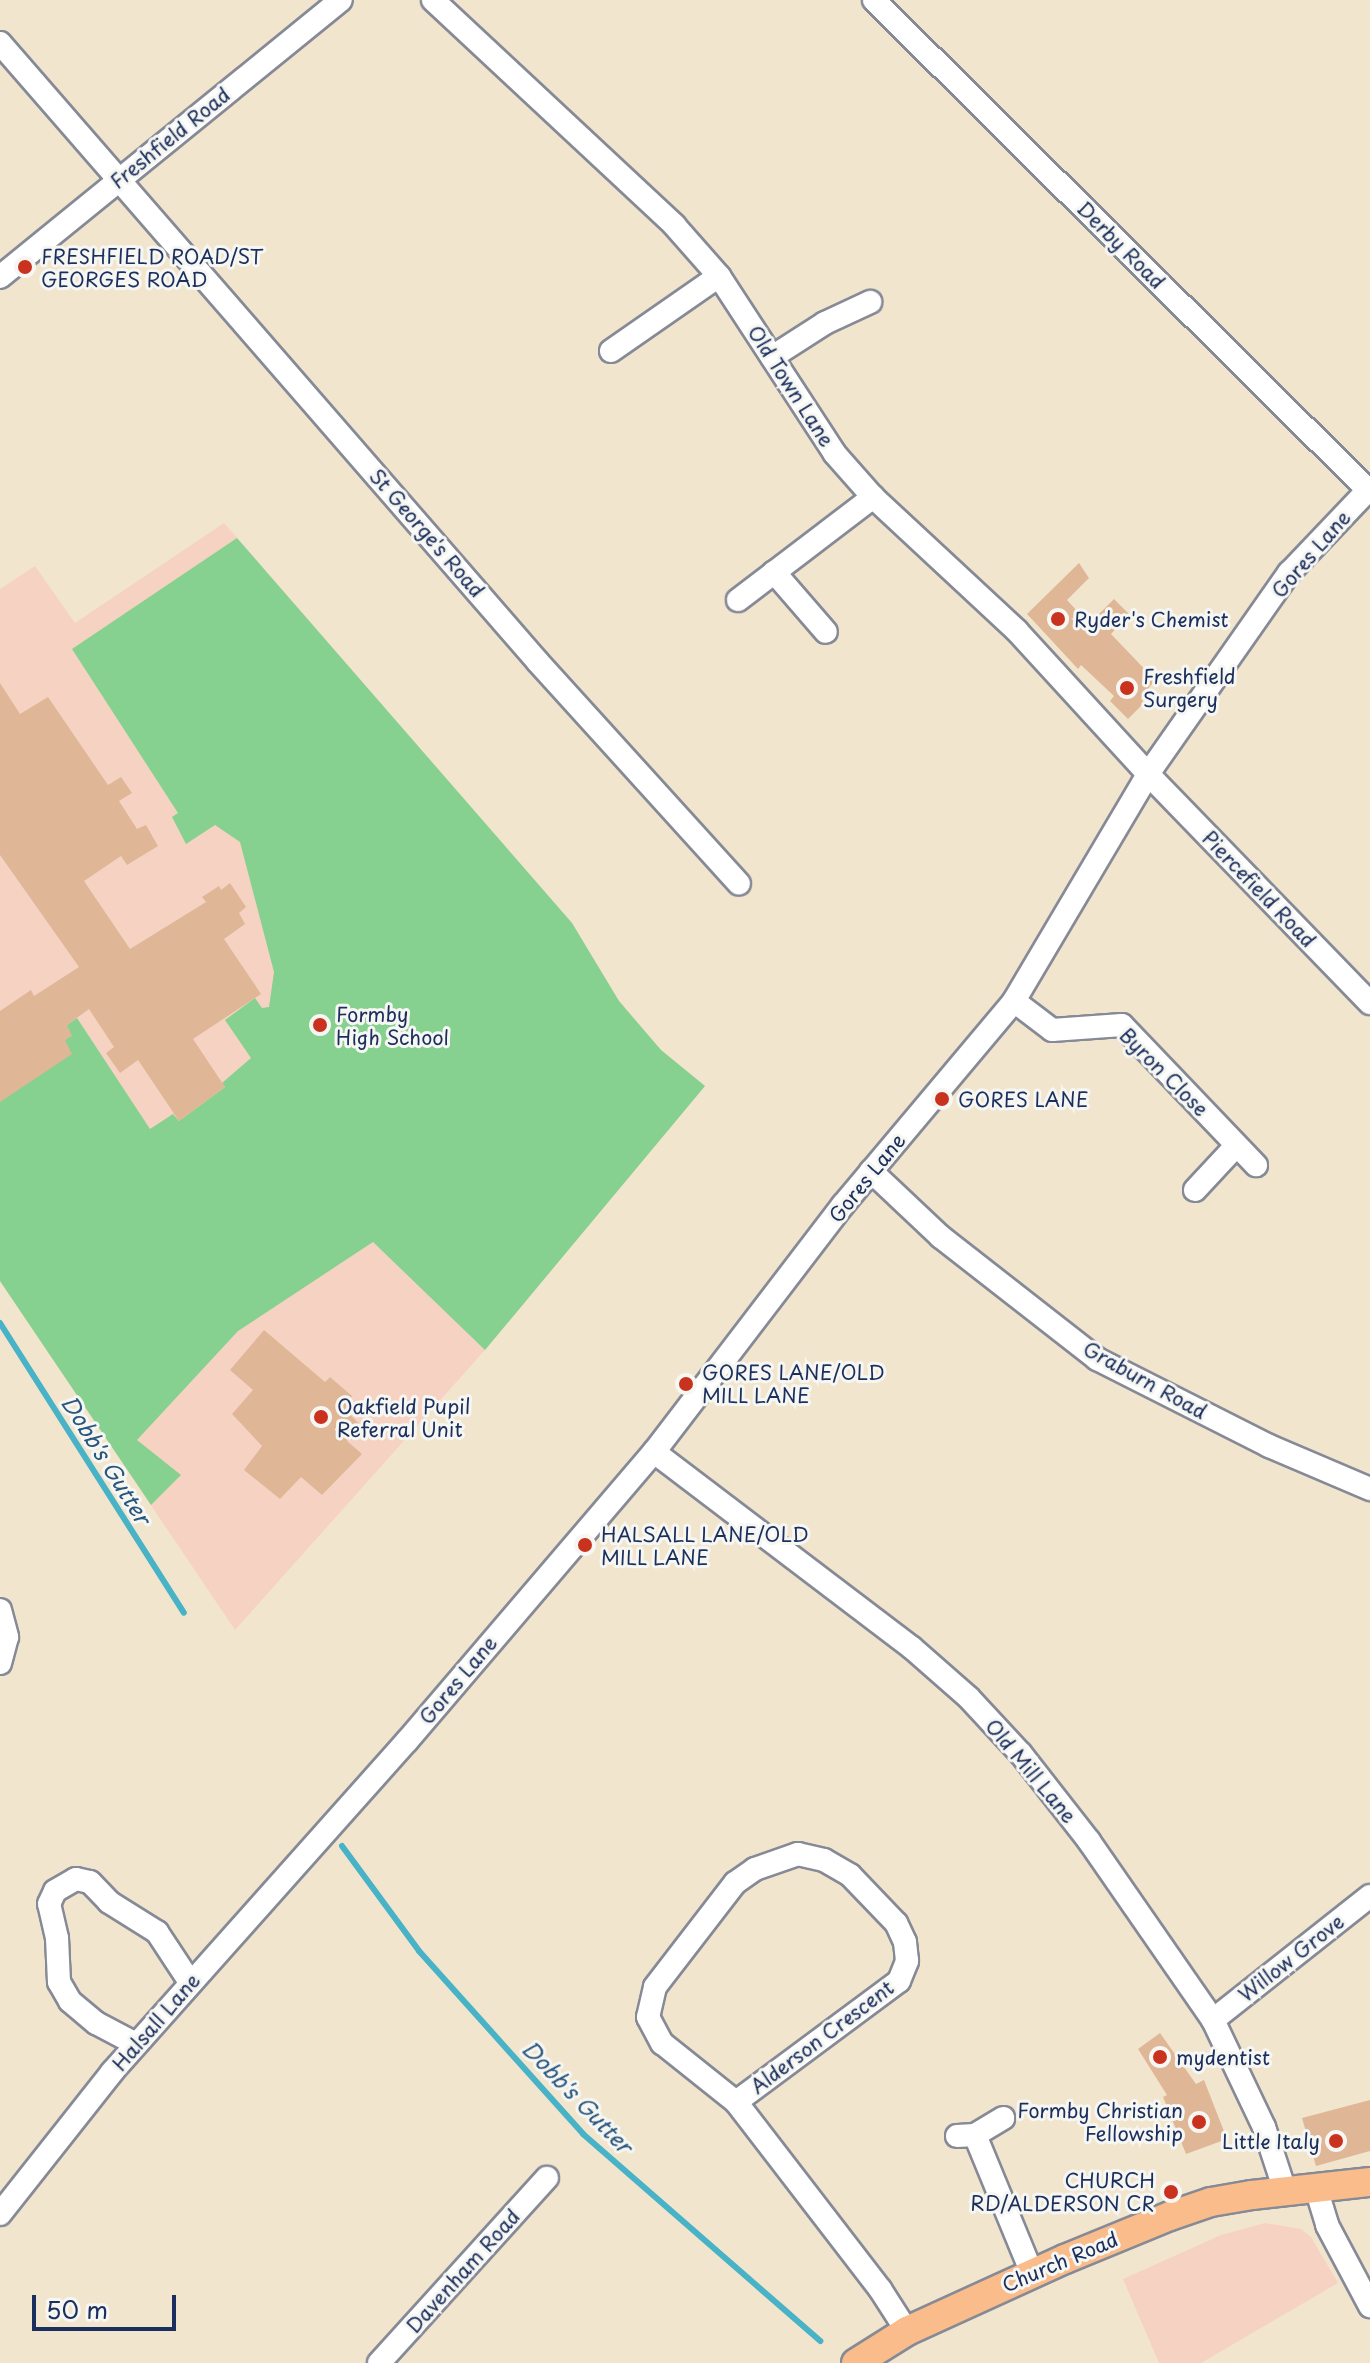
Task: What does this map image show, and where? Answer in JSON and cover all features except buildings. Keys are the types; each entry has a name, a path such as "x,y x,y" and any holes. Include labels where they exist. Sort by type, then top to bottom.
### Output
{"main road":[{"name":"Church Road","path":"856,2363 907,2331 1032,2273 1211,2202 1370,2182"}],"street":[{"name":"Freshfield Road","path":"0,277 341,0"},
{"name":"Old Town Lane","path":"433,0 654,204 719,276 835,454 873,497 1017,631 1148,774"},
{"name":"Derby Road","path":"874,0 1369,490"},
{"name":"St George's Road","path":"0,43 538,662 739,884"},
{"path":"611,351 719,276"},
{"path":"772,357 825,323 870,302"},
{"name":"Gores Lane","path":"320,1837 654,1452 871,1171 1014,1001 1148,774 1289,573 1369,490"},
{"path":"738,600 873,497"},
{"path":"774,572 826,632"},
{"name":"Piercefield Road","path":"1148,774 1370,1003"},
{"name":"Byron Close","path":"1014,1001 1052,1030 1122,1025 1256,1165"},
{"path":"1195,1190 1236,1146"},
{"name":"Graburn Road","path":"871,1171 941,1237 1097,1359 1269,1446 1370,1489"},
{"name":"Old Mill Lane","path":"654,1452 851,1600 969,1698 1045,1782 1213,2020 1264,2127 1285,2191"},
{"path":"0,1610 7,1637 0,1663"},
{"name":"Halsall Lane","path":"4,2198 320,1837"},
{"name":"Alderson Crescent","path":"736,2102 899,1981 907,1961 905,1942 896,1923 850,1875 824,1860 798,1854 755,1869 735,1883 655,1987 649,2002 648,2017 662,2043 736,2102 871,2277 907,2331"},
{"path":"136,2044 96,2023 70,2001 59,1982 57,1938 49,1904 55,1891 76,1879 90,1882 109,1902 157,1932 190,1982"},
{"name":"Willow Grove","path":"1213,2020 1370,1896"},
{"path":"1003,2118 966,2136 1032,2273"},
{"name":"Davenham Road","path":"379,2363 547,2178"},
{"path":"1316,2188 1327,2225 1370,2306"}],"shaded area":[{"name":"Formby High School","path":"224,523 572,923 619,1001 661,1050 705,1086 485,1350 235,1630 0,1281 0,589 35,566 75,623"},
{"path":"1265,2223 1301,2229 1311,2237 1338,2283 1201,2363 1159,2363 1123,2279 1221,2235"}],"green space":[{"name":"Formby High School","path":"237,538 572,923 619,1001 661,1050 705,1086 485,1350 373,1242 238,1331 137,1440 181,1475 151,1505 0,1281 0,1102 65,1040 67,1025 77,1018 150,1129 173,1114 179,1121 225,1087 222,1083 251,1058 225,1020 255,998 262,1008 269,1007 274,972 240,842 215,825 186,844 172,817 178,813 72,649"}],"waterway":[{"name":"Dobb's Gutter","path":"0,1323 184,1613"},
{"name":"Dobb's Gutter","path":"342,1846 419,1951 583,2134 820,2341"}],"place":[{"name":"FRESHFIELD ROAD/ST GEORGES ROAD","path":"25,267"},
{"name":"Ryder's Chemist","path":"1058,619"},
{"name":"Freshfield Surgery","path":"1127,688"},
{"name":"Formby High School","path":"320,1025"},
{"name":"GORES LANE","path":"942,1099"},
{"name":"GORES LANE/OLD MILL LANE","path":"686,1384"},
{"name":"Oakfield Pupil Referral Unit","path":"321,1417"},
{"name":"HALSALL LANE/OLD MILL LANE","path":"585,1545"},
{"name":"mydentist","path":"1160,2057"},
{"name":"Formby Christian Fellowship","path":"1199,2122"},
{"name":"Little Italy","path":"1336,2141"},
{"name":"CHURCH RD/ALDERSON CR","path":"1171,2192"}]}
